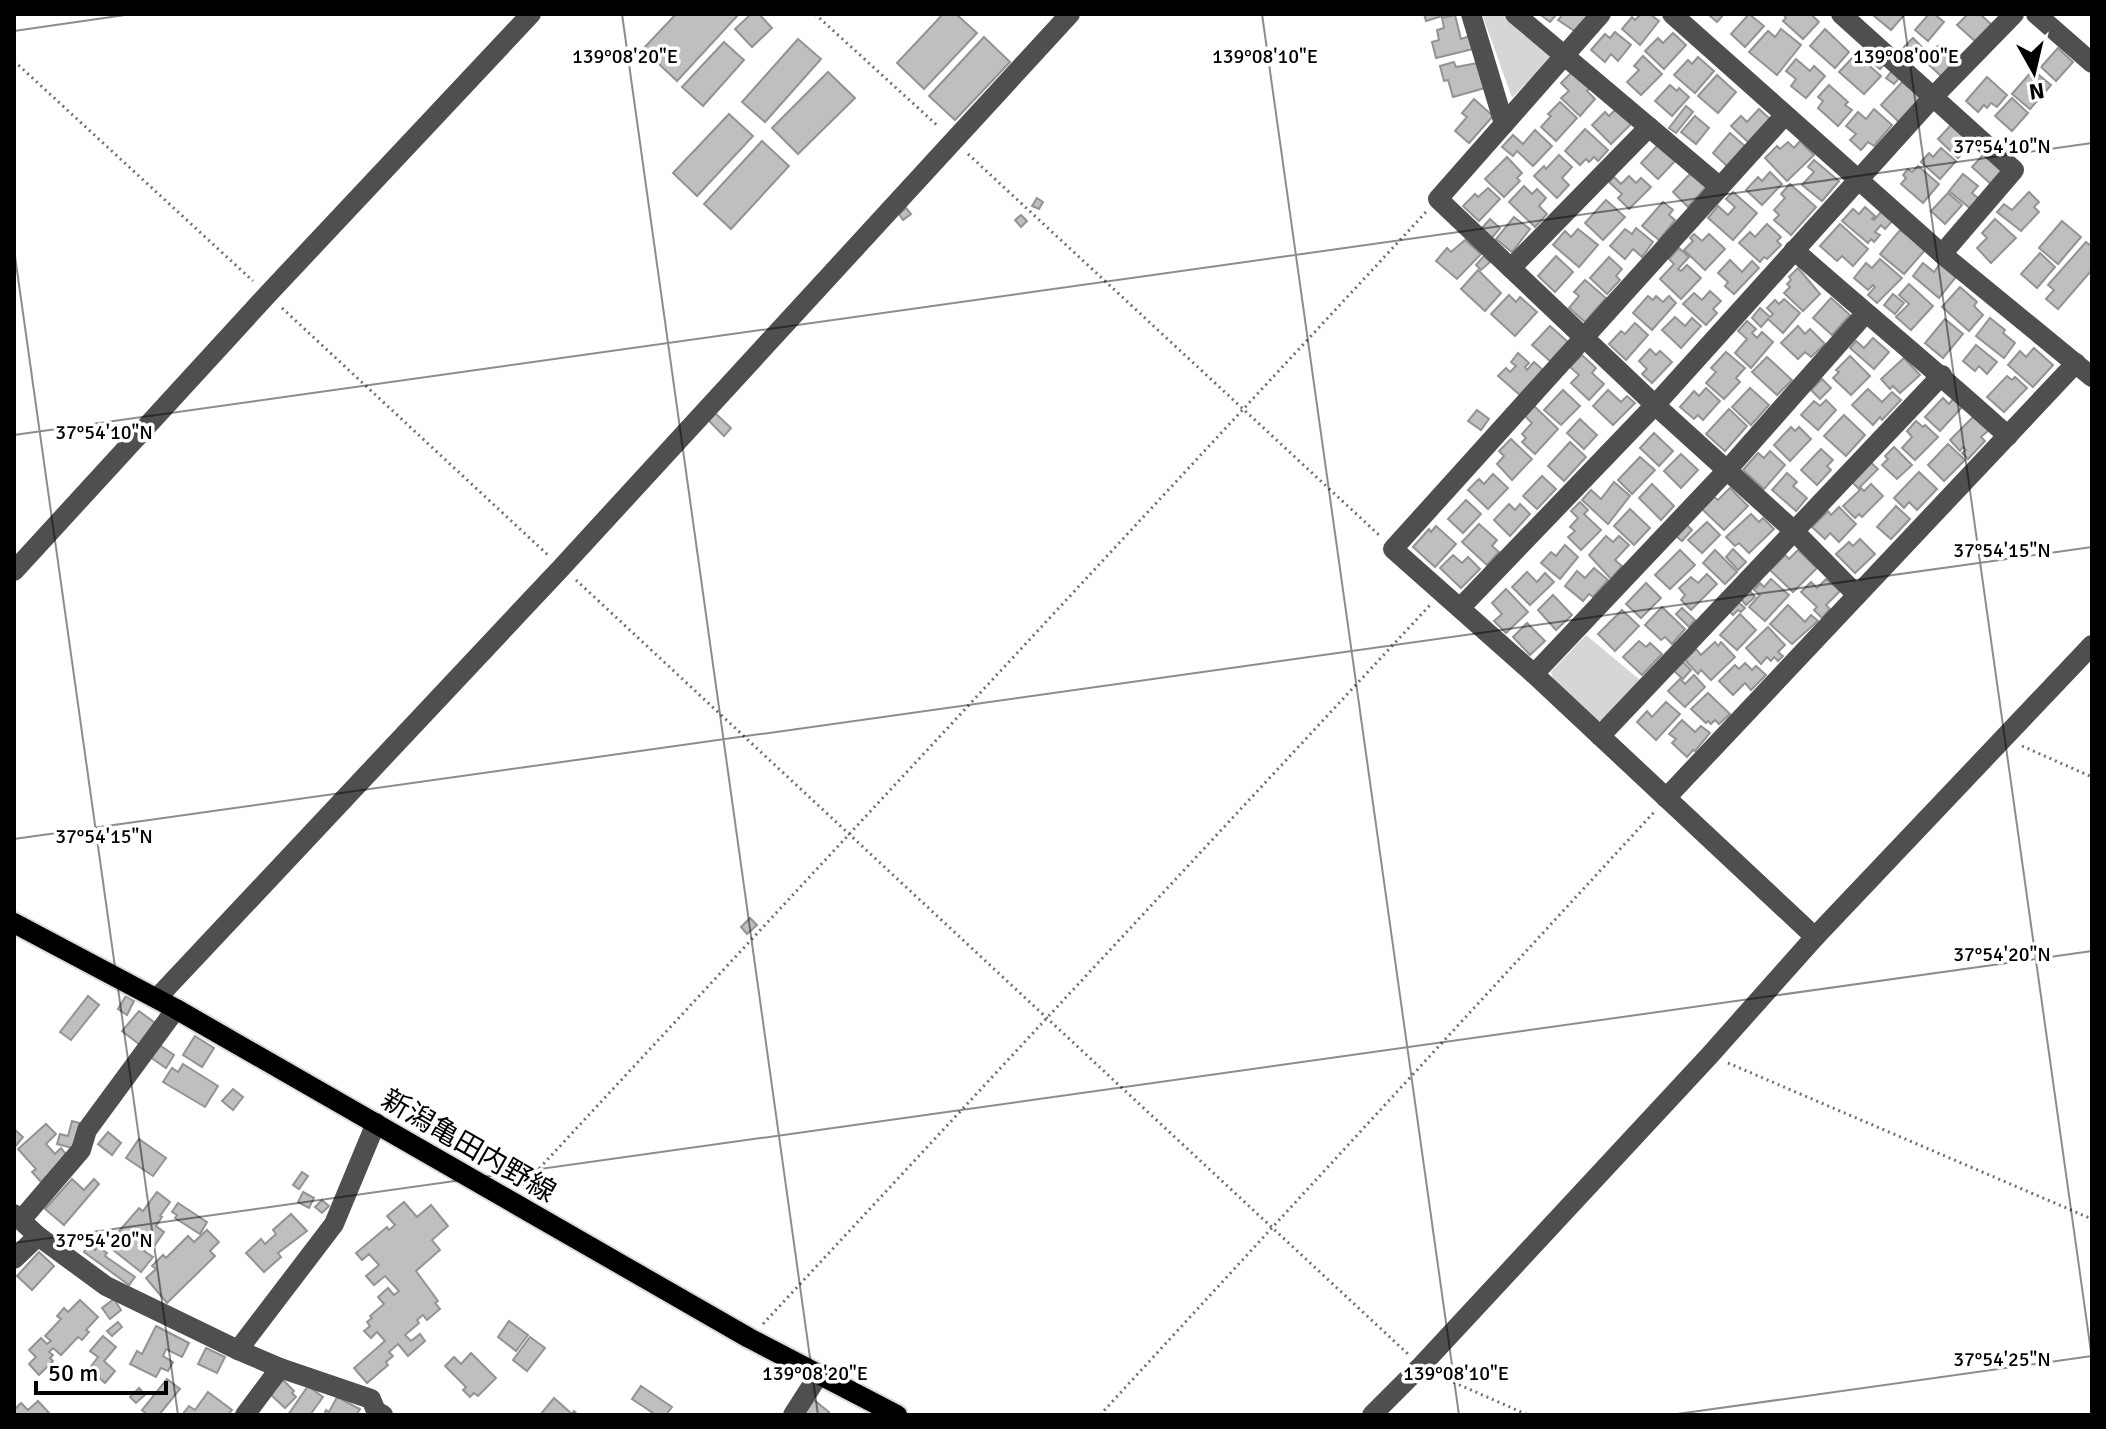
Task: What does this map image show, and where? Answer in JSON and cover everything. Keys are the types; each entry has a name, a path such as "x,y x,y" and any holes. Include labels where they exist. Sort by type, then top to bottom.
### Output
{"main road":[{"name":"新潟亀田内野線","path":"14,923 157,998 749,1338 897,1415"}],"street":[{"path":"14,571 531,14"},
{"path":"157,998 562,567 1070,14"},
{"path":"1471,14 1504,124"},
{"path":"1515,14 1720,187"},
{"path":"1601,14 1438,199 1655,405 1794,531 1857,595"},
{"path":"1666,798 2008,436 2084,370 1942,254 1672,14"},
{"path":"1841,14 2014,170 1942,254"},
{"path":"1460,608 1655,405 1934,96 2014,14"},
{"path":"2036,14 2092,63"},
{"path":"1785,115 1393,549 1534,674 1815,937"},
{"path":"1511,268 1649,127"},
{"path":"1794,250 1865,314 1942,375 2008,436"},
{"path":"1534,674 1728,469 1865,314"},
{"path":"1600,736 1942,375"},
{"path":"1372,1415 1710,1055 1815,937 2092,645"},
{"path":"176,1009 87,1130 81,1150 17,1217 106,1286 280,1368 371,1399 376,1411 383,1415"},
{"path":"238,1350 334,1224 376,1123"},
{"path":"14,1259 38,1236"},
{"path":"245,1415 280,1368"},
{"path":"793,1415 818,1376"}],"path":[{"path":"815,14 1393,549"},
{"path":"14,61 1421,1366 1450,1382 1528,1415"},
{"path":"510,1201 1438,199"},
{"path":"749,1338 1443,591"},
{"path":"2005,739 2092,777"},
{"path":"1100,1415 1666,798"},
{"path":"1710,1055 2092,1219"}],"shaded area":[{"path":"1482,14 1505,14 1554,54 1512,98"},
{"path":"1586,635 1640,680 1605,719 1598,721 1553,678 1551,672"}],"building":[{"path":"676,14 739,14 677,81 643,49"},
{"path":"751,14 759,14 772,28 752,47 735,29"},
{"path":"943,14 956,14 977,33 924,89 897,63"},
{"path":"1424,14 1449,14 1426,21"},
{"path":"1543,14 1557,14 1550,22"},
{"path":"1563,14 1592,14 1576,32 1558,20"},
{"path":"1641,14 1650,14 1659,21 1640,45 1622,29 1632,17 1635,20"},
{"path":"1708,14 1724,14 1717,22"},
{"path":"1749,14 1764,26 1745,47 1731,34"},
{"path":"1783,14 1811,14 1819,22 1803,39 1783,21 1786,18"},
{"path":"1905,14 1891,30 1874,16"},
{"path":"1929,14 1944,22 1928,41 1915,30"},
{"path":"1968,14 1980,14 1992,25 1976,42 1957,25"},
{"path":"1455,15 1461,39 1470,36 1473,49 1436,58 1432,42 1439,40 1437,30 1444,28 1442,18"},
{"path":"1781,29 1801,45 1777,75 1749,52 1768,31 1775,37"},
{"path":"1825,29 1849,52 1835,68 1810,46"},
{"path":"1615,32 1631,45 1618,61 1611,54 1605,62 1591,50 1605,34 1610,38"},
{"path":"1673,33 1686,45 1664,69 1645,51 1658,38 1663,43"},
{"path":"984,37 1010,62 955,120 929,96"},
{"path":"1913,38 1925,50 1916,59 1904,47"},
{"path":"798,39 821,59 765,122 742,102"},
{"path":"724,42 744,60 703,106 682,87"},
{"path":"1938,46 1954,62 1941,76 1924,60"},
{"path":"2058,48 2073,62 2056,81 2041,67"},
{"path":"1876,50 1888,60 1880,69 1868,59"},
{"path":"1856,54 1881,76 1864,94 1839,72"},
{"path":"1643,56 1662,74 1641,95 1627,82 1639,70 1634,66"},
{"path":"1698,57 1714,71 1695,93 1674,75 1688,60 1692,64"},
{"path":"1796,59 1810,71 1814,66 1825,76 1806,98 1791,86 1796,79 1786,71"},
{"path":"1454,62 1456,67 1478,63 1485,88 1453,97 1440,66"},
{"path":"1895,67 1903,74 1894,84 1886,78"},
{"path":"2033,70 2051,85 2030,109 2012,94"},
{"path":"828,72 855,98 798,154 772,128"},
{"path":"1572,72 1593,84 1587,91 1595,99 1580,116 1561,98 1569,91 1561,83"},
{"path":"1717,75 1736,92 1718,113 1698,96"},
{"path":"1987,77 2007,95 1997,107 1991,103 1978,112 1966,101"},
{"path":"1905,79 1923,96 1899,122 1881,105"},
{"path":"1670,85 1689,97 1672,116 1655,101"},
{"path":"1829,85 1848,102 1845,105 1852,110 1838,126 1818,108 1823,101 1818,97"},
{"path":"2012,98 2028,113 2012,131 1995,116"},
{"path":"1474,99 1493,116 1469,143 1455,131 1467,117 1462,113"},
{"path":"1560,102 1577,118 1556,141 1541,127"},
{"path":"1686,106 1693,112 1676,133 1669,128"},
{"path":"1617,108 1632,123 1611,144 1592,125 1605,112 1609,116"},
{"path":"1759,109 1770,119 1748,142 1731,126 1741,116 1747,122"},
{"path":"1874,109 1892,125 1874,146 1868,142 1861,150 1850,140 1856,134 1846,126 1858,112 1866,119"},
{"path":"729,114 753,136 697,196 673,173"},
{"path":"1695,116 1709,128 1696,144 1681,132"},
{"path":"1951,125 1971,144 1958,158 1938,139"},
{"path":"1585,129 1608,150 1598,161 1594,157 1580,165 1565,151"},
{"path":"1535,130 1552,146 1533,166 1517,151 1513,156 1502,147 1513,135 1523,144"},
{"path":"1730,133 1745,146 1727,166 1713,153"},
{"path":"762,141 789,166 731,229 704,204"},
{"path":"1800,141 1814,155 1787,181 1765,158 1777,146 1780,149 1788,142 1794,148"},
{"path":"1658,145 1675,161 1658,179 1641,163"},
{"path":"1941,148 1956,161 1940,179 1921,162 1929,153 1933,157"},
{"path":"1984,154 2004,172 1992,185 1972,167"},
{"path":"1559,155 1572,167 1562,178 1569,185 1557,198 1534,176"},
{"path":"1507,157 1522,173 1517,178 1520,181 1504,197 1485,179"},
{"path":"1814,160 1839,181 1822,201 1802,185 1814,172 1808,167"},
{"path":"1918,166 1939,184 1923,203 1901,184 1908,169 1912,172"},
{"path":"1770,172 1782,184 1762,205 1746,190 1758,177 1762,181"},
{"path":"1691,173 1706,187 1688,207 1673,192"},
{"path":"1963,174 1978,186 1972,193 1979,199 1971,209 1949,191"},
{"path":"1629,176 1636,183 1641,178 1651,187 1629,209 1618,198 1622,194 1609,182 1614,177 1621,184"},
{"path":"1790,184 1816,207 1791,235 1774,220 1779,215 1774,210 1785,198 1781,194"},
{"path":"1524,186 1532,194 1537,189 1546,198 1539,206 1547,214 1535,227 1509,202"},
{"path":"1488,188 1500,199 1479,221 1463,206 1475,194 1478,197"},
{"path":"1733,192 1757,213 1733,240 1708,218 1718,206 1728,215 1735,207 1726,199"},
{"path":"2029,192 2039,202 2034,207 2039,212 2021,231 1997,212 2004,204 2012,210"},
{"path":"1948,193 1962,205 1945,224 1931,211"},
{"path":"1037,198 1043,202 1039,209 1032,206"},
{"path":"1606,200 1625,217 1603,240 1585,223"},
{"path":"1663,202 1673,210 1669,215 1675,220 1659,240 1642,226"},
{"path":"1865,207 1875,216 1874,220 1882,211 1893,220 1885,229 1881,225 1875,232 1880,235 1874,242 1871,239 1868,243 1842,221 1853,209 1859,214"},
{"path":"906,208 911,214 903,220 899,214"},
{"path":"1021,215 1027,221 1021,227 1015,220"},
{"path":"1514,217 1530,229 1512,252 1496,239"},
{"path":"1490,219 1500,228 1491,239 1481,229"},
{"path":"1995,219 2016,238 1991,263 1977,248 1987,238 1982,233"},
{"path":"2062,221 2081,237 2058,264 2039,248"},
{"path":"1767,224 1781,237 1777,241 1781,245 1760,262 1739,243 1750,232 1755,237"},
{"path":"1840,224 1868,249 1853,266 1842,256 1837,261 1820,246"},
{"path":"1636,228 1653,242 1642,257 1633,249 1625,259 1610,246 1625,229 1632,234"},
{"path":"1578,229 1598,245 1579,267 1553,245 1565,231 1571,237"},
{"path":"1900,230 1926,249 1904,274 1880,254"},
{"path":"1694,234 1702,241 1709,234 1725,249 1705,270 1684,250 1693,241 1690,238"},
{"path":"1465,240 1481,254 1457,279 1436,261 1447,248 1451,252"},
{"path":"2086,242 2092,247 2092,270 2058,309 2046,299 2054,290 2048,285"},
{"path":"1679,248 1689,257 1678,269 1681,271 1687,265 1701,278 1681,299 1660,279 1674,264 1669,259"},
{"path":"2040,253 2055,267 2037,288 2021,274"},
{"path":"1484,256 1490,262 1481,270 1476,265"},
{"path":"1556,256 1573,272 1555,292 1538,276"},
{"path":"1609,257 1622,269 1616,276 1620,280 1607,294 1590,278"},
{"path":"1880,259 1902,278 1877,303 1868,295 1875,287 1873,285 1868,290 1854,278 1866,263 1872,268"},
{"path":"1730,260 1742,272 1752,261 1759,268 1734,294 1725,286 1728,282 1718,273"},
{"path":"1923,263 1934,272 1940,264 1956,277 1939,298 1913,276"},
{"path":"1798,268 1820,294 1803,311 1784,293 1790,287 1787,284 1791,280 1789,277"},
{"path":"1478,270 1501,293 1485,311 1461,289"},
{"path":"1585,280 1606,298 1585,322 1569,308 1579,296 1574,292"},
{"path":"1909,284 1933,306 1911,330 1896,317 1909,304 1899,295"},
{"path":"1960,287 1977,302 1974,306 1983,315 1969,331 1942,307"},
{"path":"1710,291 1721,301 1713,309 1717,313 1706,325 1683,304 1694,293 1702,300"},
{"path":"1893,294 1904,303 1895,314 1884,305"},
{"path":"1509,295 1516,302 1520,297 1537,312 1515,336 1491,314"},
{"path":"1648,296 1653,300 1656,296 1663,302 1669,296 1676,303 1652,330 1633,313"},
{"path":"1831,298 1850,315 1832,335 1813,318"},
{"path":"1784,299 1800,313 1783,333 1768,319 1761,327 1752,318 1760,308 1770,317 1773,314 1767,308 1775,300 1779,304"},
{"path":"1675,317 1685,326 1692,318 1701,326 1681,348 1662,330"},
{"path":"1990,318 2015,343 2004,358 1976,336"},
{"path":"1945,319 1963,334 1943,358 1925,343"},
{"path":"1747,321 1756,329 1752,333 1757,338 1762,332 1773,342 1751,368 1735,353 1747,339 1738,331"},
{"path":"1635,323 1648,335 1626,360 1609,344 1621,331 1625,334"},
{"path":"1550,326 1568,342 1550,361 1532,345"},
{"path":"1798,326 1805,334 1810,329 1825,344 1811,357 1805,352 1798,359 1781,343"},
{"path":"1873,338 1889,352 1874,369 1850,348 1856,341 1864,348"},
{"path":"1976,345 1997,362 1987,374 1979,366 1975,371 1963,361"},
{"path":"2034,348 2053,365 2033,387 2008,365 2020,351 2026,357"},
{"path":"1650,349 1656,355 1660,351 1672,362 1652,383 1642,374 1647,369 1639,361"},
{"path":"1726,352 1745,368 1736,378 1740,382 1724,399 1706,383 1716,372 1711,368"},
{"path":"1518,353 1529,363 1525,367 1527,370 1534,362 1543,370 1520,395 1498,376 1506,368 1510,372 1516,366 1511,362"},
{"path":"1582,355 1596,368 1592,373 1604,384 1589,400 1571,383 1579,375 1570,367"},
{"path":"1850,356 1870,376 1851,395 1833,378 1839,372 1836,370"},
{"path":"1767,357 1792,380 1777,395 1752,372"},
{"path":"1904,358 1920,375 1900,393 1893,386 1890,389 1881,379"},
{"path":"2007,376 2012,380 2015,377 2027,388 2004,412 1987,397"},
{"path":"1822,379 1831,388 1820,399 1811,390"},
{"path":"1706,388 1720,401 1703,420 1698,415 1694,419 1680,407 1694,391 1699,396"},
{"path":"1750,388 1769,405 1751,425 1732,407"},
{"path":"1868,389 1882,402 1892,392 1901,400 1873,425 1852,405"},
{"path":"1563,390 1580,406 1561,425 1544,410"},
{"path":"1608,390 1621,402 1627,396 1635,403 1613,425 1593,406"},
{"path":"1943,398 1949,404 1954,398 1963,406 1940,431 1925,417"},
{"path":"1826,400 1836,410 1818,430 1801,415 1814,401 1820,406"},
{"path":"1534,406 1558,429 1535,454 1522,442 1526,438 1522,434 1532,423 1525,416"},
{"path":"1729,409 1747,426 1725,451 1706,434"},
{"path":"1477,410 1489,419 1481,430 1468,421"},
{"path":"715,413 731,428 724,436 708,420"},
{"path":"1844,415 1865,435 1846,456 1824,436"},
{"path":"1974,416 1989,430 1981,437 1985,441 1968,459 1962,453 1966,450 1963,447 1960,451 1950,440"},
{"path":"1580,419 1597,435 1584,449 1567,433"},
{"path":"1916,421 1938,437 1915,460 1902,448 1912,437 1907,431"},
{"path":"1791,427 1795,431 1799,427 1811,439 1790,461 1774,445"},
{"path":"1654,433 1673,451 1659,466 1640,448"},
{"path":"1511,439 1532,459 1512,480 1497,464 1504,456 1499,451"},
{"path":"1570,442 1586,457 1564,481 1548,466"},
{"path":"1948,444 1965,460 1944,481 1928,465"},
{"path":"1894,447 1912,465 1897,479 1882,465 1888,459 1885,456"},
{"path":"1821,449 1833,460 1827,466 1831,470 1817,485 1801,470"},
{"path":"1770,451 1785,465 1764,489 1743,470 1758,453 1764,458"},
{"path":"1681,454 1698,470 1681,488 1664,471"},
{"path":"1640,457 1655,470 1632,494 1618,480"},
{"path":"1869,461 1878,469 1860,487 1864,491 1871,484 1883,496 1862,517 1859,514 1855,518 1843,506 1860,490 1850,480"},
{"path":"1919,472 1937,489 1917,510 1909,502 1904,508 1894,498"},
{"path":"1787,473 1797,482 1793,486 1807,498 1796,511 1772,490"},
{"path":"1493,474 1508,488 1488,509 1468,490 1479,479 1484,484"},
{"path":"1542,476 1556,489 1537,509 1523,496"},
{"path":"1614,482 1630,496 1608,524 1582,500 1591,490 1601,499"},
{"path":"1652,484 1674,506 1661,520 1639,498"},
{"path":"1730,488 1748,506 1724,530 1702,509"},
{"path":"1466,500 1481,514 1463,533 1448,519"},
{"path":"1580,502 1588,510 1584,514 1601,530 1581,550 1568,537 1575,531 1570,527 1578,518 1571,511"},
{"path":"1509,504 1515,510 1520,504 1530,514 1510,536 1494,520"},
{"path":"1896,506 1910,519 1891,539 1877,527"},
{"path":"1839,507 1856,524 1839,542 1830,533 1825,539 1812,527 1828,511 1831,515"},
{"path":"1630,509 1650,528 1634,545 1614,526"},
{"path":"1751,514 1759,522 1763,518 1774,529 1749,553 1739,543 1735,546 1726,537"},
{"path":"1707,522 1720,535 1702,553 1688,540"},
{"path":"1479,524 1497,540 1492,546 1499,552 1487,565 1462,542"},
{"path":"1686,524 1692,530 1682,541 1675,535"},
{"path":"1436,526 1456,544 1435,567 1413,547 1429,529 1431,532"},
{"path":"1606,536 1613,542 1619,536 1629,545 1615,560 1622,566 1611,579 1589,555"},
{"path":"1860,539 1875,554 1855,573 1836,554 1849,542 1853,546"},
{"path":"1565,545 1578,557 1560,579 1541,563 1551,552 1556,556"},
{"path":"1733,549 1746,562 1738,570 1726,557"},
{"path":"1680,550 1695,565 1670,589 1655,575"},
{"path":"1715,550 1737,572 1725,584 1703,563"},
{"path":"1798,550 1817,568 1793,592 1770,570 1785,555 1789,559"},
{"path":"1453,555 1462,563 1468,557 1480,569 1461,588 1440,568"},
{"path":"1594,568 1608,580 1593,597 1589,594 1583,601 1565,586 1577,571 1585,578"},
{"path":"1527,572 1537,582 1545,573 1554,582 1530,605 1512,587"},
{"path":"1707,574 1717,584 1691,610 1681,600 1685,595 1679,588 1691,577 1698,583"},
{"path":"1771,579 1789,595 1765,621 1749,607 1760,595 1754,590 1760,583 1764,587"},
{"path":"1826,579 1840,591 1826,605 1830,609 1822,618 1814,610 1817,607 1801,592 1811,582 1817,588"},
{"path":"1646,583 1661,598 1641,618 1626,604"},
{"path":"1506,589 1528,612 1506,633 1494,621 1502,614 1492,603"},
{"path":"1749,590 1755,597 1746,605 1740,598"},
{"path":"1553,595 1572,615 1556,630 1538,610"},
{"path":"1737,601 1745,608 1733,615 1729,611"},
{"path":"1788,605 1805,622 1811,615 1818,621 1792,644 1770,624"},
{"path":"1662,607 1685,629 1672,644 1665,637 1661,640 1645,625"},
{"path":"1682,608 1695,620 1689,627 1676,614"},
{"path":"1622,610 1639,626 1615,651 1598,634"},
{"path":"1740,614 1756,630 1737,650 1720,635"},
{"path":"1527,623 1545,641 1530,655 1513,637"},
{"path":"1768,627 1785,645 1778,652 1783,656 1778,661 1767,657 1761,664 1746,648"},
{"path":"1639,641 1646,647 1650,643 1662,654 1642,675 1623,657"},
{"path":"1715,642 1718,646 1721,642 1735,657 1711,680 1701,670 1698,674 1685,660 1696,649 1701,655"},
{"path":"1683,662 1691,670 1683,679 1674,671"},
{"path":"1745,663 1752,670 1756,666 1766,675 1751,690 1745,683 1733,695 1719,681 1735,665 1739,669"},
{"path":"1694,675 1705,687 1685,707 1668,691 1680,679 1685,684"},
{"path":"1708,693 1730,714 1719,724 1715,720 1711,724 1706,723 1691,709"},
{"path":"1666,702 1680,714 1656,740 1637,722 1647,711 1652,717"},
{"path":"1682,720 1695,732 1701,726 1710,733 1687,757 1672,743 1676,739 1669,734"},
{"path":"750,918 757,925 747,934 741,927"},
{"path":"88,996 99,1005 71,1040 60,1032"},
{"path":"126,996 134,1001 127,1015 118,1009"},
{"path":"139,1011 155,1023 139,1044 122,1031"},
{"path":"195,1036 214,1048 202,1067 183,1055"},
{"path":"158,1044 174,1055 166,1068 150,1057"},
{"path":"183,1064 218,1086 205,1107 163,1082 172,1068 178,1072"},
{"path":"233,1089 243,1097 233,1110 222,1101"},
{"path":"72,1121 83,1124 76,1149 57,1144 60,1134 68,1136"},
{"path":"46,1124 56,1134 46,1144 55,1154 61,1148 68,1157 41,1182 32,1172 36,1169 18,1149"},
{"path":"14,1129 23,1137 14,1148"},
{"path":"108,1132 121,1143 112,1155 98,1144"},
{"path":"139,1139 166,1158 153,1176 126,1158"},
{"path":"302,1172 308,1176 299,1189 293,1185"},
{"path":"72,1179 84,1190 94,1179 99,1184 64,1225 45,1209"},
{"path":"157,1192 170,1202 156,1226 164,1232 155,1245 151,1242 144,1251 153,1257 141,1272 112,1249 118,1241 114,1237 139,1208 143,1211"},
{"path":"303,1192 314,1198 309,1208 298,1202"},
{"path":"322,1200 329,1206 322,1213 315,1207"},
{"path":"404,1202 417,1217 431,1205 448,1226 432,1240 440,1250 416,1271 438,1301 435,1303 440,1309 427,1320 423,1315 405,1335 411,1341 420,1334 425,1341 408,1356 398,1344 389,1352 393,1356 386,1362 388,1365 367,1383 354,1368 385,1341 377,1332 371,1338 364,1331 370,1326 367,1322 384,1304 378,1297 388,1288 394,1295 399,1291 385,1276 374,1285 366,1276 379,1265 369,1254 362,1260 356,1253 387,1227 389,1230 395,1225 387,1216"},
{"path":"178,1203 207,1222 200,1234 175,1218 177,1215 172,1212"},
{"path":"291,1214 307,1231 278,1253 281,1257 264,1272 246,1253 261,1239 265,1244 276,1234 273,1230"},
{"path":"207,1230 219,1242 210,1251 215,1256 167,1303 146,1278 156,1269 152,1266 163,1255 166,1258 188,1236 194,1242"},
{"path":"88,1246 95,1250 97,1246 107,1253 105,1256 135,1277 129,1285 84,1252"},
{"path":"39,1252 54,1266 32,1290 17,1276"},
{"path":"114,1299 121,1310 110,1319 102,1308"},
{"path":"80,1300 98,1317 86,1330 89,1332 82,1340 78,1337 61,1355 53,1348 49,1352 53,1355 50,1358 53,1361 39,1375 29,1364 36,1357 29,1350 41,1338 47,1344 51,1341 45,1336 61,1319 57,1316 64,1308 68,1312"},
{"path":"509,1321 528,1335 516,1351 498,1337"},
{"path":"118,1322 122,1327 112,1336 107,1331"},
{"path":"156,1326 189,1343 182,1357 166,1349 163,1356 173,1362 168,1371 161,1368 156,1377 130,1364 137,1351 142,1354"},
{"path":"103,1336 116,1347 104,1361 115,1371 105,1383 89,1369 98,1357 90,1351"},
{"path":"530,1337 545,1348 527,1371 513,1360"},
{"path":"206,1348 225,1357 217,1373 198,1364"},
{"path":"471,1353 496,1378 478,1396 474,1393 470,1397 463,1390 466,1387 445,1366 454,1357 461,1364"},
{"path":"167,1379 180,1389 159,1415 148,1415 142,1410"},
{"path":"283,1380 296,1397 285,1408 270,1394"},
{"path":"308,1386 323,1397 310,1415 288,1415"},
{"path":"641,1386 672,1407 666,1415 656,1415 632,1399"},
{"path":"139,1388 145,1395 136,1403 130,1397"},
{"path":"208,1392 232,1410 228,1415 182,1415 189,1406 195,1410"},
{"path":"337,1397 360,1409 356,1415 324,1415"},
{"path":"554,1398 572,1414 574,1411 578,1415 540,1415"},
{"path":"814,1400 829,1412 826,1415 803,1415"},
{"path":"38,1401 51,1415 14,1415 14,1410 21,1403 28,1410"}]}
